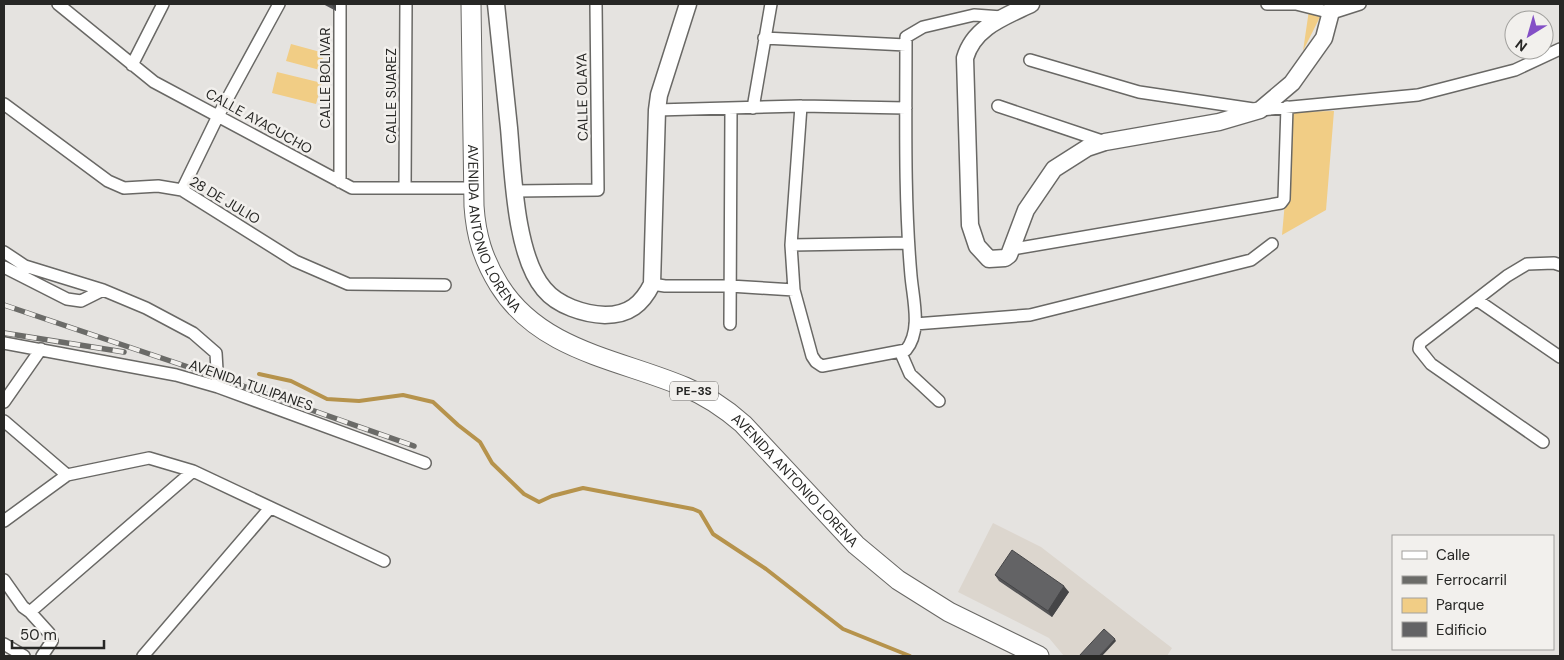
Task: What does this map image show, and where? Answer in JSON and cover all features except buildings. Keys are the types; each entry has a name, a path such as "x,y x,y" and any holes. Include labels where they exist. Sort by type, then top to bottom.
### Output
{"highway":[{"name":"AVENIDA ANTONIO LORENA","path":"471,4 474,78 474,216 480,250 502,291 516,308 529,320 564,343 592,355 685,387 728,411 743,424 856,545 898,580 950,612 1039,656"}],"main road":[{"path":"496,4 515,191 523,242 536,278 553,298 565,305 585,312 605,315 624,314 645,297 652,284 659,94 688,4"},
{"path":"1031,4 1002,17 969,44 965,58 970,182 968,206 974,239 983,254 989,259 1005,258 1013,249 1026,210 1054,169 1087,148 1105,142 1218,122 1260,110 1292,82 1324,38 1333,8"}],"street":[{"name":"CALLE AYACUCHO","path":"58,4 72,8 132,65 154,82 352,188 474,188"},
{"path":"132,65 163,4"},
{"path":"182,190 218,116 279,4"},
{"name":"CALLE BOLIVAR","path":"340,4 340,182"},
{"name":"CALLE SUAREZ","path":"405,188 406,4"},
{"name":"CALLE OLAYA","path":"515,191 598,190 596,4"},
{"path":"753,108 771,4"},
{"path":"1267,4 1296,4 1333,8 1360,4"},
{"path":"801,106 790,245 794,290 816,362 822,366 906,350 912,343 915,324 908,243 906,37 923,27 974,15 1002,17"},
{"path":"764,38 906,45"},
{"path":"1030,60 1140,92 1260,110 1418,95 1514,70 1560,49"},
{"name":"28 DE JULIO","path":"4,104 108,181 124,188 158,186 182,190 295,261 348,284 445,285"},
{"path":"657,110 801,106 906,108"},
{"path":"998,106 1105,142"},
{"path":"1013,249 1281,202 1284,199 1287,107"},
{"path":"730,324 731,109"},
{"path":"790,245 908,243"},
{"path":"915,324 1030,315 1251,260 1272,244"},
{"path":"4,252 25,266 103,290 146,308 204,342 216,353 218,387"},
{"path":"1543,442 1431,364 1419,349 1420,343 1425,337 1477,300 1506,276 1527,264 1554,263 1560,265"},
{"path":"4,267 67,300 80,301 103,290"},
{"path":"652,284 794,290"},
{"path":"1477,300 1560,356"},
{"name":"AVENIDA TULIPANES","path":"4,343 176,374 218,387 425,464"},
{"path":"4,402 41,349"},
{"path":"900,351 910,374 939,401"},
{"path":"4,421 67,475"},
{"path":"4,521 67,475 149,458 193,471 384,561"},
{"path":"30,612 193,471"},
{"path":"143,656 270,508"},
{"path":"4,580 22,607 30,612 49,633 52,641 42,656"},
{"path":"4,644 24,656"}],"shaded area":[{"path":"993,523 1041,547 1172,648 1167,656 1064,656 1049,638 958,592"}],"green space":[{"path":"1309,10 1322,13 1303,51"},
{"path":"291,44 324,53 320,70 286,61"},
{"path":"277,72 322,83 316,104 272,93"},
{"path":"1334,111 1326,210 1282,235 1293,112"}],"waterway":[{"path":"259,374 291,381 327,399 359,401 403,395 433,402 480,442 492,463 524,494 539,502 552,496 583,488 693,509 700,512 713,534 766,569 843,629 910,656"}],"railway":[{"path":"4,305 414,446"},
{"path":"4,333 124,352"}]}
